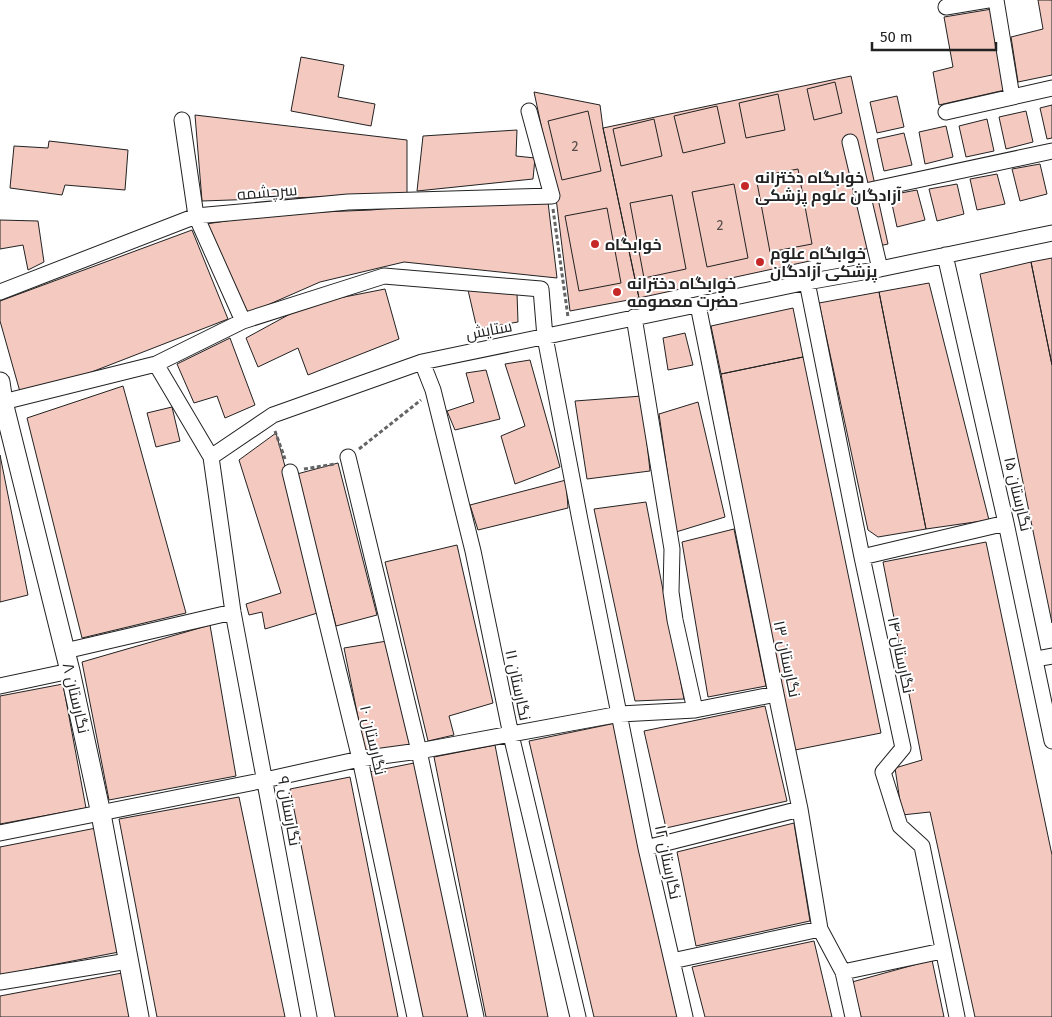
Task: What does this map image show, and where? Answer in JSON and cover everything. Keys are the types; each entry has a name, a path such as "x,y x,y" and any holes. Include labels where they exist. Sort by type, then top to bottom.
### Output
{"street":[{"path":"946,7 988,0"},
{"path":"996,0 1012,97"},
{"path":"946,112 1052,88"},
{"path":"529,111 552,196"},
{"path":"3,402 156,364 243,321 196,216 182,120"},
{"path":"850,142 880,269"},
{"path":"861,192 1052,151"},
{"name":"سرچشمه","path":"0,292 196,216 348,202 552,196"},
{"name":"ستایش","path":"211,457 272,415 422,362 634,317 1052,233"},
{"name":"نگارستان ۱۵","path":"945,255 1036,659 1052,741"},
{"name":"نگارستان ۱۲","path":"243,321 384,276 541,289 545,337 580,520 646,848 685,1017"},
{"name":"نگارستان ۱۴","path":"807,282 862,557 903,748 882,772 900,826 922,846 957,1017"},
{"name":"نگارستان ۱۳","path":"698,305 800,808 820,929 843,972 853,1017"},
{"path":"634,317 672,549 670,592 695,710"},
{"name":"نگارستان ۱۱","path":"422,362 433,390 472,551 511,735 578,1017"},
{"path":"65,651 233,612 211,457 156,364"},
{"name":"نگارستان ۸","path":"0,382 3,402 70,671 101,814 139,1017"},
{"path":"348,457 419,751 476,1017"},
{"name":"نگارستان ۱۰","path":"290,472 360,759 415,1017"},
{"path":"862,557 1006,523"},
{"name":"نگارستان ۹","path":"233,612 309,1017"},
{"path":"1036,659 1052,656"},
{"path":"0,686 70,671"},
{"path":"0,833 101,814 360,759 419,751 620,714 695,710 776,694"},
{"path":"646,848 800,808"},
{"path":"672,961 820,929"},
{"path":"843,972 942,951"},
{"path":"0,982 128,961"}],"path":[{"path":"552,196 570,332"},
{"path":"272,415 276,434 290,472 338,463 433,390"}],"building":[{"path":"1038,0 1052,0 1052,75 1018,82 1011,37 1043,29"},
{"path":"992,9 1005,90 939,105 933,72 953,67 944,17"},
{"path":"301,57 344,65 338,97 375,104 371,126 291,111"},
{"name":"خوابگاه دخترانه آزادگان علوم پزشکی","path":"851,76 888,244 639,298 603,128"},
{"path":"835,82 842,113 814,120 807,89"},
{"name":"خوابگاه","path":"534,92 600,105 603,128 639,298 570,311 555,190"},
{"path":"778,94 785,130 746,138 739,103"},
{"path":"897,96 904,127 877,133 870,102"},
{"path":"1052,105 1052,138 1047,139 1040,108"},
{"path":"717,106 725,143 683,153 674,116"},
{"path":"588,111 601,171 562,180 548,121"},
{"path":"1026,111 1033,142 1006,149 999,117"},
{"path":"195,115 407,140 407,194 202,201"},
{"path":"654,119 662,156 621,166 613,129"},
{"path":"987,119 994,151 966,157 959,126"},
{"path":"946,126 953,157 925,164 919,132"},
{"path":"517,130 516,156 535,158 533,179 417,191 423,136"},
{"path":"904,133 912,165 884,171 877,139"},
{"path":"49,141 128,150 125,190 65,185 62,195 10,188 14,146 48,148"},
{"path":"1040,164 1047,194 1020,201 1012,169"},
{"path":"798,169 812,244 770,252 756,177"},
{"path":"997,174 1005,204 977,210 970,179"},
{"path":"734,184 748,258 707,267 692,192"},
{"path":"957,184 964,214 937,221 929,189"},
{"path":"917,190 925,220 897,227 890,195"},
{"path":"672,195 686,269 644,278 630,203"},
{"path":"548,202 557,278 404,262 320,282 247,314 206,224 272,214 371,210 437,204"},
{"path":"607,208 621,283 579,291 565,216"},
{"path":"0,220 38,221 44,262 28,270 23,245 0,249"},
{"path":"192,230 228,319 22,399 0,321 0,301"},
{"path":"1052,258 1052,365 1031,262"},
{"path":"1031,262 1052,365 1052,623 980,274"},
{"path":"929,283 989,520 926,529 879,292"},
{"path":"385,289 399,339 308,375 298,348 258,367 246,338 290,314 334,299"},
{"path":"468,290 517,293 518,322 477,329"},
{"path":"879,292 926,529 878,537 868,530 819,303"},
{"path":"793,308 803,357 721,374 711,326"},
{"path":"685,333 693,365 668,370 663,338"},
{"path":"230,338 255,405 225,418 217,396 194,403 177,364"},
{"path":"803,357 881,733 790,751 721,374"},
{"path":"530,360 560,467 515,484 501,436 525,426 505,364"},
{"path":"486,370 500,419 455,430 447,411 474,402 466,373"},
{"path":"123,386 186,613 82,638 27,418"},
{"path":"642,396 650,471 587,479 575,401"},
{"path":"698,402 725,517 676,532 659,414"},
{"path":"172,407 180,441 156,447 147,413"},
{"path":"276,433 324,611 265,629 262,612 249,615 246,604 281,593 239,460"},
{"path":"0,455 28,595 0,602"},
{"path":"338,463 377,615 336,626 297,474"},
{"path":"566,480 568,508 478,530 470,505"},
{"path":"646,502 684,699 635,701 594,509"},
{"path":"734,529 766,686 708,697 682,542"},
{"path":"986,542 1052,855 1052,1017 975,1017 930,812 902,815 895,768 922,760 883,562"},
{"path":"457,545 493,703 449,716 454,735 428,741 385,562"},
{"path":"210,625 236,776 109,800 82,662"},
{"path":"387,641 411,746 365,752 344,648"},
{"path":"63,684 86,808 0,824 0,696"},
{"path":"765,706 787,801 666,828 644,731"},
{"path":"616,723 680,1017 594,1017 529,741"},
{"path":"495,745 548,1017 486,1017 434,757"},
{"path":"424,761 475,1017 412,1017 364,773"},
{"path":"350,777 398,1017 335,1017 290,789"},
{"path":"239,797 285,1017 157,1017 119,819"},
{"path":"794,823 810,921 696,946 677,852"},
{"path":"96,828 119,952 0,975 0,847"},
{"path":"814,941 832,1017 705,1017 692,967"},
{"path":"932,960 944,1017 861,1017 852,982"},
{"path":"122,973 130,1017 0,1017 0,996"}],"place":[{"name":"خوابگاه دخترانه آزادگان علوم پزشکی","path":"745,186"},
{"name":"خوابگاه","path":"595,244"},
{"name":"خوابگاه علوم پزشکی آزادگان","path":"760,262"},
{"name":"خوابگاه دخترانه حضرت معصومه","path":"617,292"}]}
